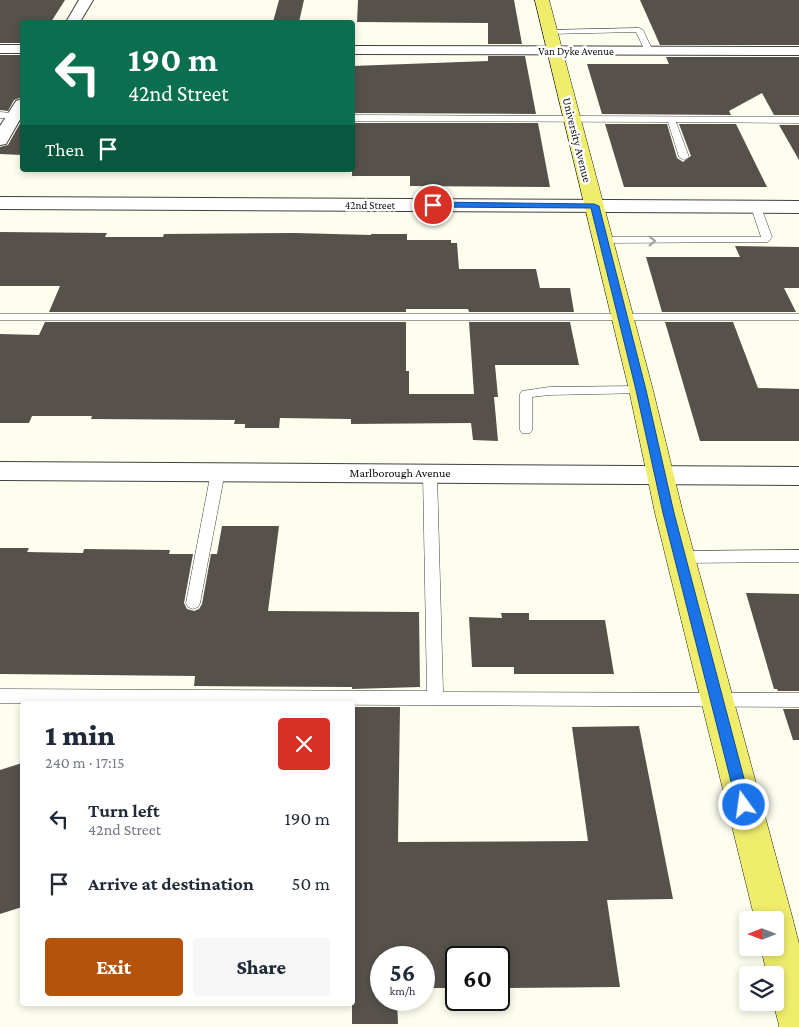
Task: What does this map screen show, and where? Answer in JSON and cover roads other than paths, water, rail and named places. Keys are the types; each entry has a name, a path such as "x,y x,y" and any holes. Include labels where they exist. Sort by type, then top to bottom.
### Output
{"main road":[{"name":"University Avenue","path":"542,0 641,390 659,475 772,911"},
{"path":"782,956 799,1025"}],"street":[{"path":"74,20 86,0"},
{"path":"0,49 20,49"},
{"name":"Van Dyke Avenue","path":"355,50 799,51"},
{"path":"0,140 15,113"},
{"name":"42nd Street","path":"0,203 799,207"},
{"name":"Marlborough Avenue","path":"0,471 799,476"}],"lane":[{"path":"550,32 639,30 649,51"},
{"path":"355,118 799,120"},
{"path":"671,119 684,158"},
{"path":"603,240 764,240 767,237 766,231 756,207"},
{"path":"0,317 622,316 799,318"},
{"path":"526,430 526,394 549,390 641,390"},
{"path":"193,603 218,472"},
{"path":"430,474 435,699"},
{"path":"680,557 799,556"},
{"path":"0,696 799,700"}]}
